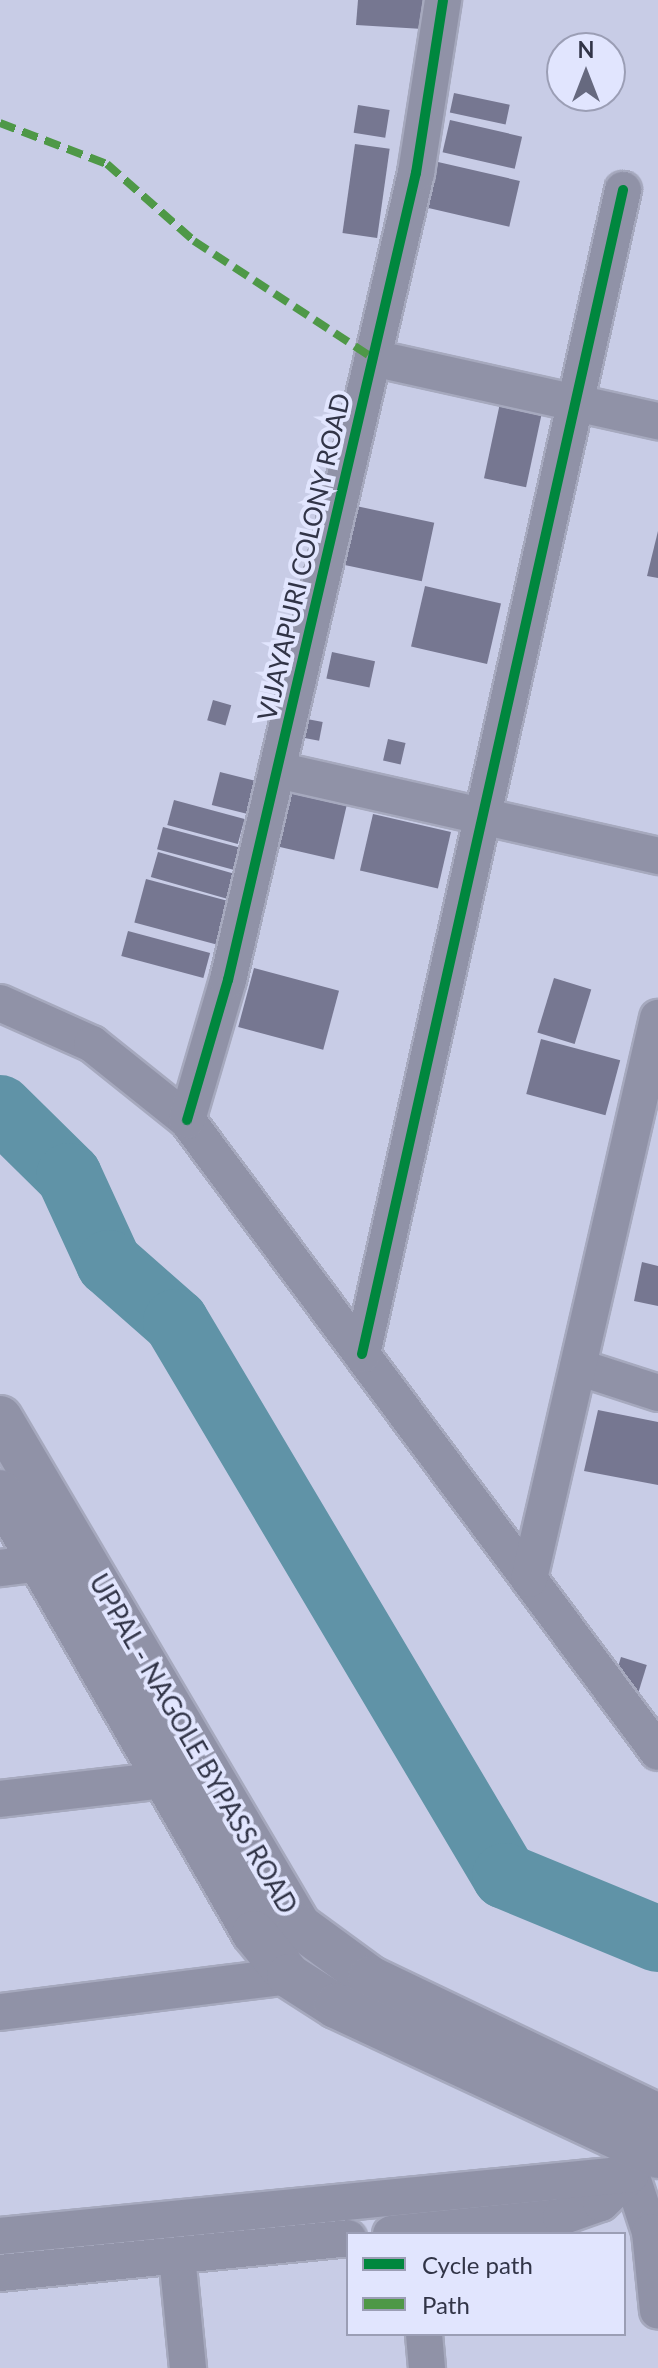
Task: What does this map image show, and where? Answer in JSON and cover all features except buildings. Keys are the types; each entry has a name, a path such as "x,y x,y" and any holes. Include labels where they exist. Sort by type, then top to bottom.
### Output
{"street":[{"name":"VIJAYAPURI COLONY ROAD","path":"187,1120 277,770 416,173 443,0"},
{"path":"362,1354 480,816 578,403 623,190"},
{"path":"373,358 658,421"},
{"path":"277,770 658,856"},
{"path":"0,1003 92,1044 187,1120 658,1752"},
{"path":"529,1579 578,1367 650,1087 658,1018"},
{"path":"578,1367 658,1393"},
{"name":"UPPAL - NAGOLE BYPASS ROAD","path":"0,1418 299,1926 370,1978 650,2144"},
{"name":"UPPAL - NAGOLE BYPASS ROAD","path":"0,1492 21,1565 165,1780 254,1933 289,1976 336,2006 650,2144"},
{"path":"0,1799 165,1780"},
{"path":"0,2012 289,1976"},
{"path":"416,2232 561,2217 601,2203 650,2144"},
{"path":"0,2236 650,2144"},
{"path":"650,2144 650,2232 658,2311"},
{"path":"0,2273 346,2238"},
{"path":"177,2256 188,2368"},
{"path":"424,2336 427,2368"}],"waterway":[{"path":"0,1108 69,1176 109,1263 176,1322 505,1876 658,1939"}],"marked path":[{"path":"0,123 107,164 194,241 373,358"}],"cycle path":[{"path":"187,1120 228,980 416,173 443,0"},
{"path":"362,1354 623,190"}]}
